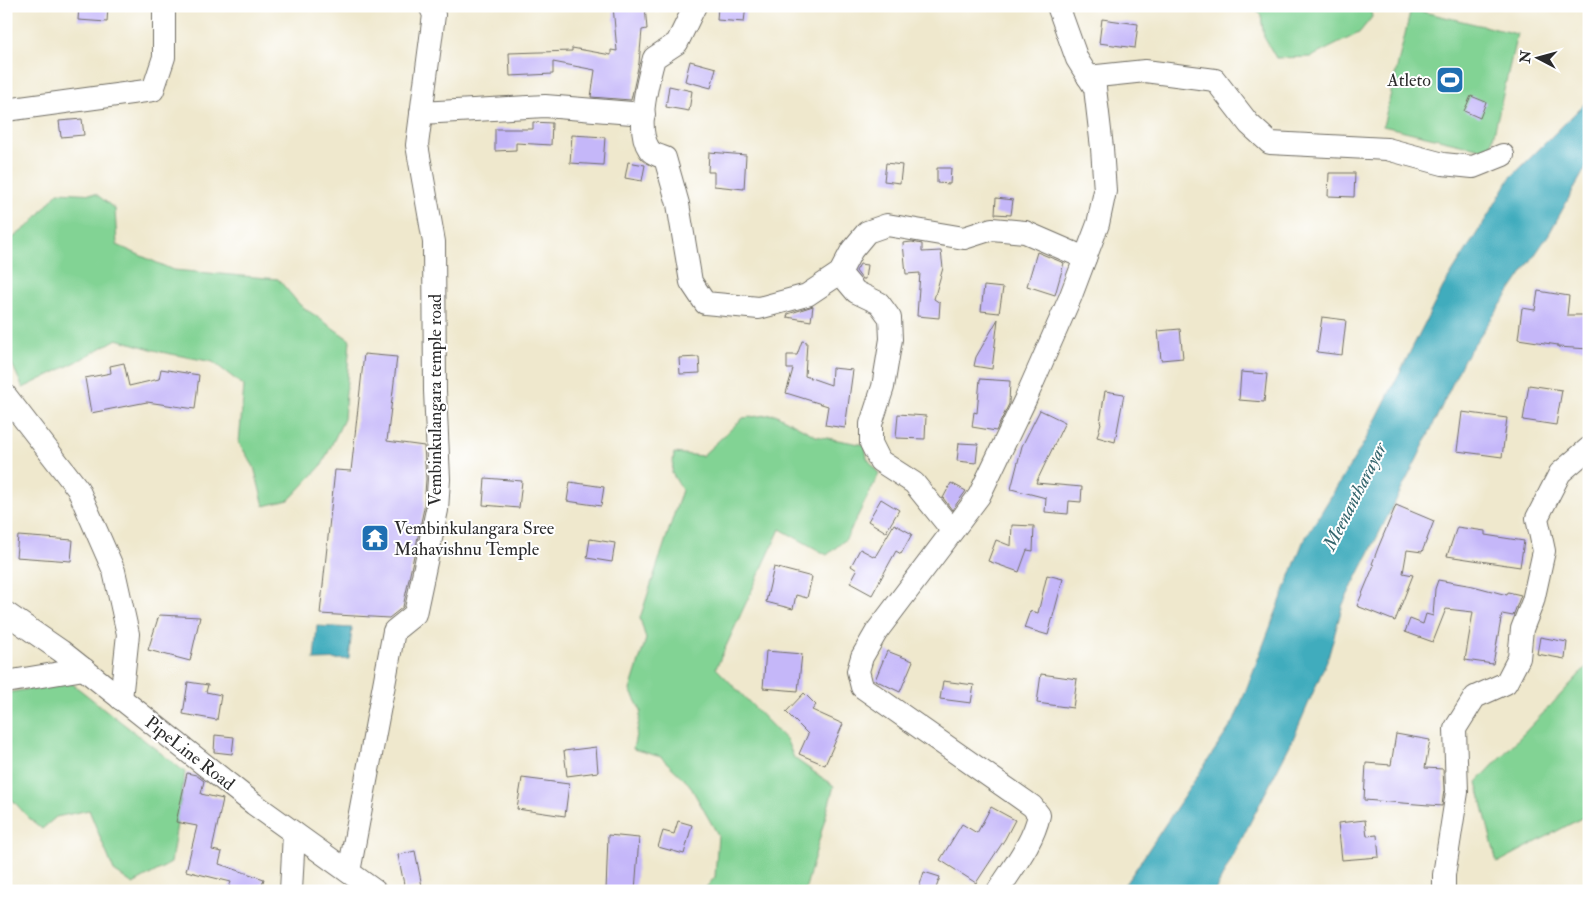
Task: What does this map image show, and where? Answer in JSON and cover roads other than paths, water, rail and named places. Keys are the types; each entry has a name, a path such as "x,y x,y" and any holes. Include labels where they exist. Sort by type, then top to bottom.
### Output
{"street":[{"path":"6,110 153,90 164,57 164,6"},
{"name":"Vembinkulangara temple road","path":"350,872 394,631 415,614 437,510 439,479 435,391 434,242 417,145 434,15 430,6"},
{"path":"695,6 677,44 654,58 646,92 642,137 650,151 665,158 678,204 691,282 704,303 759,308 807,296 840,273 852,250 867,232 888,225 964,238 992,229 1025,232 1085,258"},
{"path":"998,891 1031,838 1039,815 1032,806 862,687 858,672 862,658 877,632 983,487 1029,392 1070,298 1098,224 1105,191 1095,88 1077,59 1058,6"},
{"path":"1088,77 1144,71 1215,80 1249,124 1270,143 1387,148 1443,164 1473,167 1503,154"},
{"path":"421,113 545,106 644,114"},
{"path":"840,273 856,292 879,303 890,318 891,339 883,387 871,424 871,443 880,460 914,483 952,530"},
{"path":"6,396 78,489 114,571 128,634 121,699"},
{"path":"1444,891 1444,875 1457,792 1455,729 1475,697 1506,684 1518,658 1522,629 1533,601 1544,551 1537,518 1560,473 1589,448"},
{"name":"PipeLine Road","path":"6,613 84,669 254,804 375,891"},
{"path":"6,682 84,669"},
{"path":"291,891 294,833"}],"water":[{"name":"Meenantharayar","path":"1589,99 1589,165 1586,167 1549,234 1464,359 1418,457 1343,604 1328,658 1293,739 1215,891 1120,891 1234,721 1303,542 1365,441 1443,287 1510,178"},
{"path":"317,626 352,628 349,659 314,660"}],"place":[{"name":"Atleto","path":"1450,80"},
{"name":"Vembinkulangara Sree Mahavishnu Temple","path":"375,538"}]}
